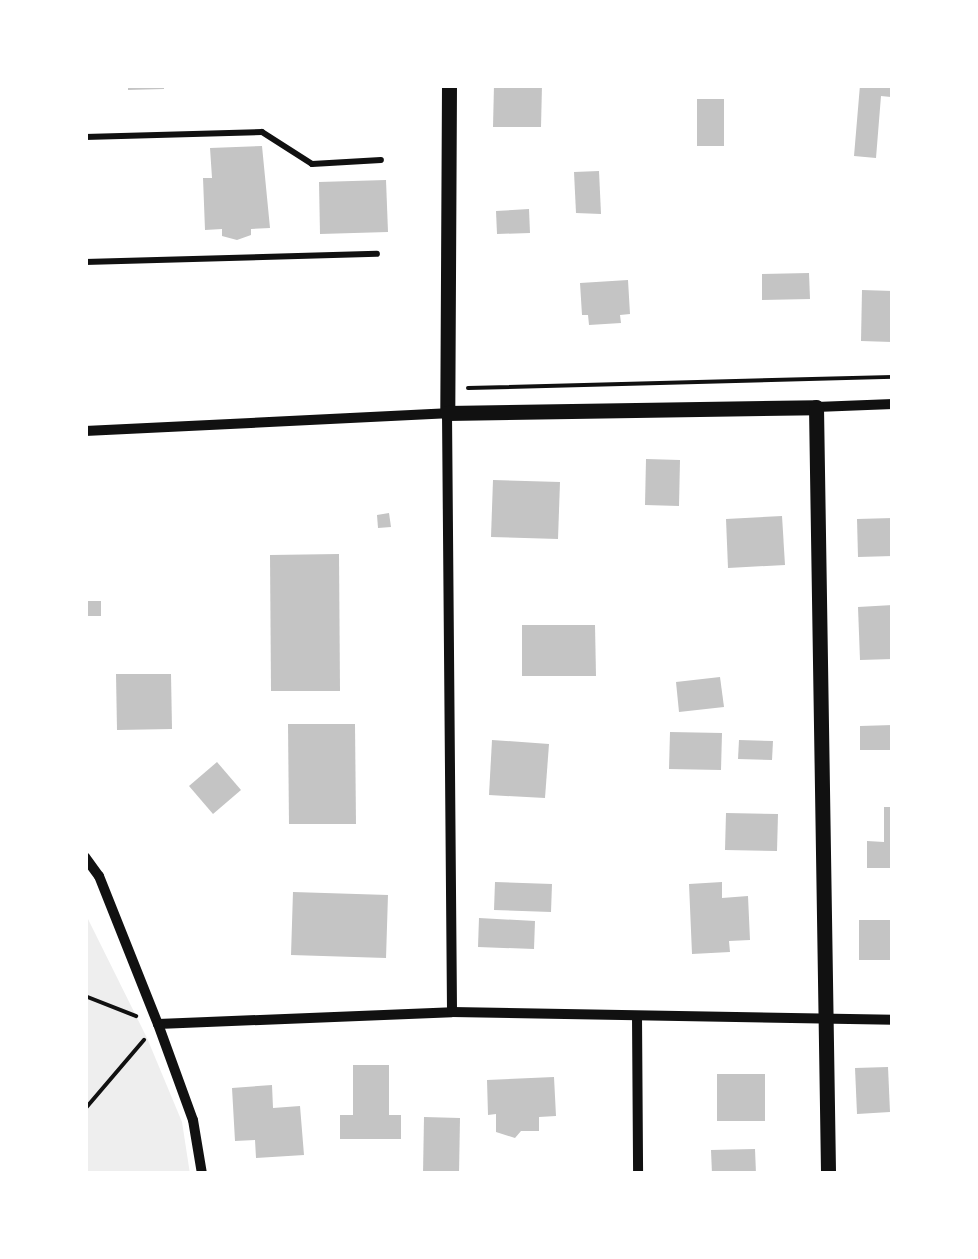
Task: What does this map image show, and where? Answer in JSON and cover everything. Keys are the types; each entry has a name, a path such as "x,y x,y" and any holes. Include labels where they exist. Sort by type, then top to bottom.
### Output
{"street":[{"path":"449,85 447,413 452,1012"},
{"path":"85,431 447,413 893,404"},
{"path":"816,407 828,1174"},
{"path":"85,856 98,876 158,1024 193,1120 202,1174"},
{"path":"158,1024 452,1012 893,1020"},
{"path":"637,1016 638,1174"}],"lane":[{"path":"85,137 262,132 312,164 381,160"},
{"path":"85,262 376,254"}],"path":[{"path":"464,388 893,377"},
{"path":"85,996 158,1024 85,1109"}],"shaded area":[{"path":"85,913 147,1038 182,1122 190,1174 85,1174"}],"building":[{"path":"128,85 164,85 164,89 128,90"},
{"path":"494,85 542,85 541,127 493,127"},
{"path":"860,85 892,85 891,97 881,96 876,158 854,156"},
{"path":"697,99 724,99 724,146 697,146"},
{"path":"262,146 270,228 251,229 251,235 237,240 222,236 222,229 205,230 203,178 212,178 210,148"},
{"path":"599,171 601,214 576,213 574,172"},
{"path":"386,180 388,232 320,234 319,182"},
{"path":"529,209 530,233 497,234 496,211"},
{"path":"809,273 810,299 762,300 762,274"},
{"path":"628,280 630,314 620,315 621,323 589,325 588,315 582,315 580,283"},
{"path":"862,290 893,291 892,342 861,341"},
{"path":"646,459 680,460 679,506 645,505"},
{"path":"493,480 560,482 558,539 491,537"},
{"path":"389,513 391,527 378,528 377,515"},
{"path":"782,516 785,565 728,568 726,519"},
{"path":"893,518 893,556 858,557 857,519"},
{"path":"339,554 340,691 271,691 270,555"},
{"path":"85,601 101,601 101,616 85,616"},
{"path":"893,605 893,659 860,660 858,607"},
{"path":"522,625 595,625 596,676 522,676"},
{"path":"116,674 171,674 172,729 117,730"},
{"path":"720,677 724,707 679,712 676,682"},
{"path":"288,724 355,724 356,824 289,824"},
{"path":"893,725 893,750 860,750 860,726"},
{"path":"670,732 722,733 721,770 669,769"},
{"path":"492,740 549,744 545,798 489,795"},
{"path":"739,740 773,741 772,760 738,759"},
{"path":"217,762 241,790 213,814 189,786"},
{"path":"884,807 893,807 893,868 867,868 867,841 884,842"},
{"path":"726,813 778,814 777,851 725,850"},
{"path":"495,882 552,884 551,912 494,910"},
{"path":"722,882 722,898 748,896 750,940 729,941 730,952 692,954 689,884"},
{"path":"293,892 388,895 386,958 291,955"},
{"path":"479,918 535,921 534,949 478,947"},
{"path":"859,920 893,920 893,960 859,960"},
{"path":"353,1065 389,1065 389,1115 401,1115 401,1139 340,1139 340,1115 353,1115"},
{"path":"888,1067 890,1112 857,1114 855,1068"},
{"path":"717,1074 765,1074 765,1121 717,1121"},
{"path":"554,1077 556,1116 539,1117 539,1131 521,1131 515,1138 496,1132 496,1114 488,1115 487,1080"},
{"path":"272,1085 273,1108 300,1106 304,1155 256,1158 255,1140 235,1141 232,1088"},
{"path":"424,1117 460,1118 459,1174 423,1174"},
{"path":"755,1149 756,1174 712,1174 711,1150"}]}
